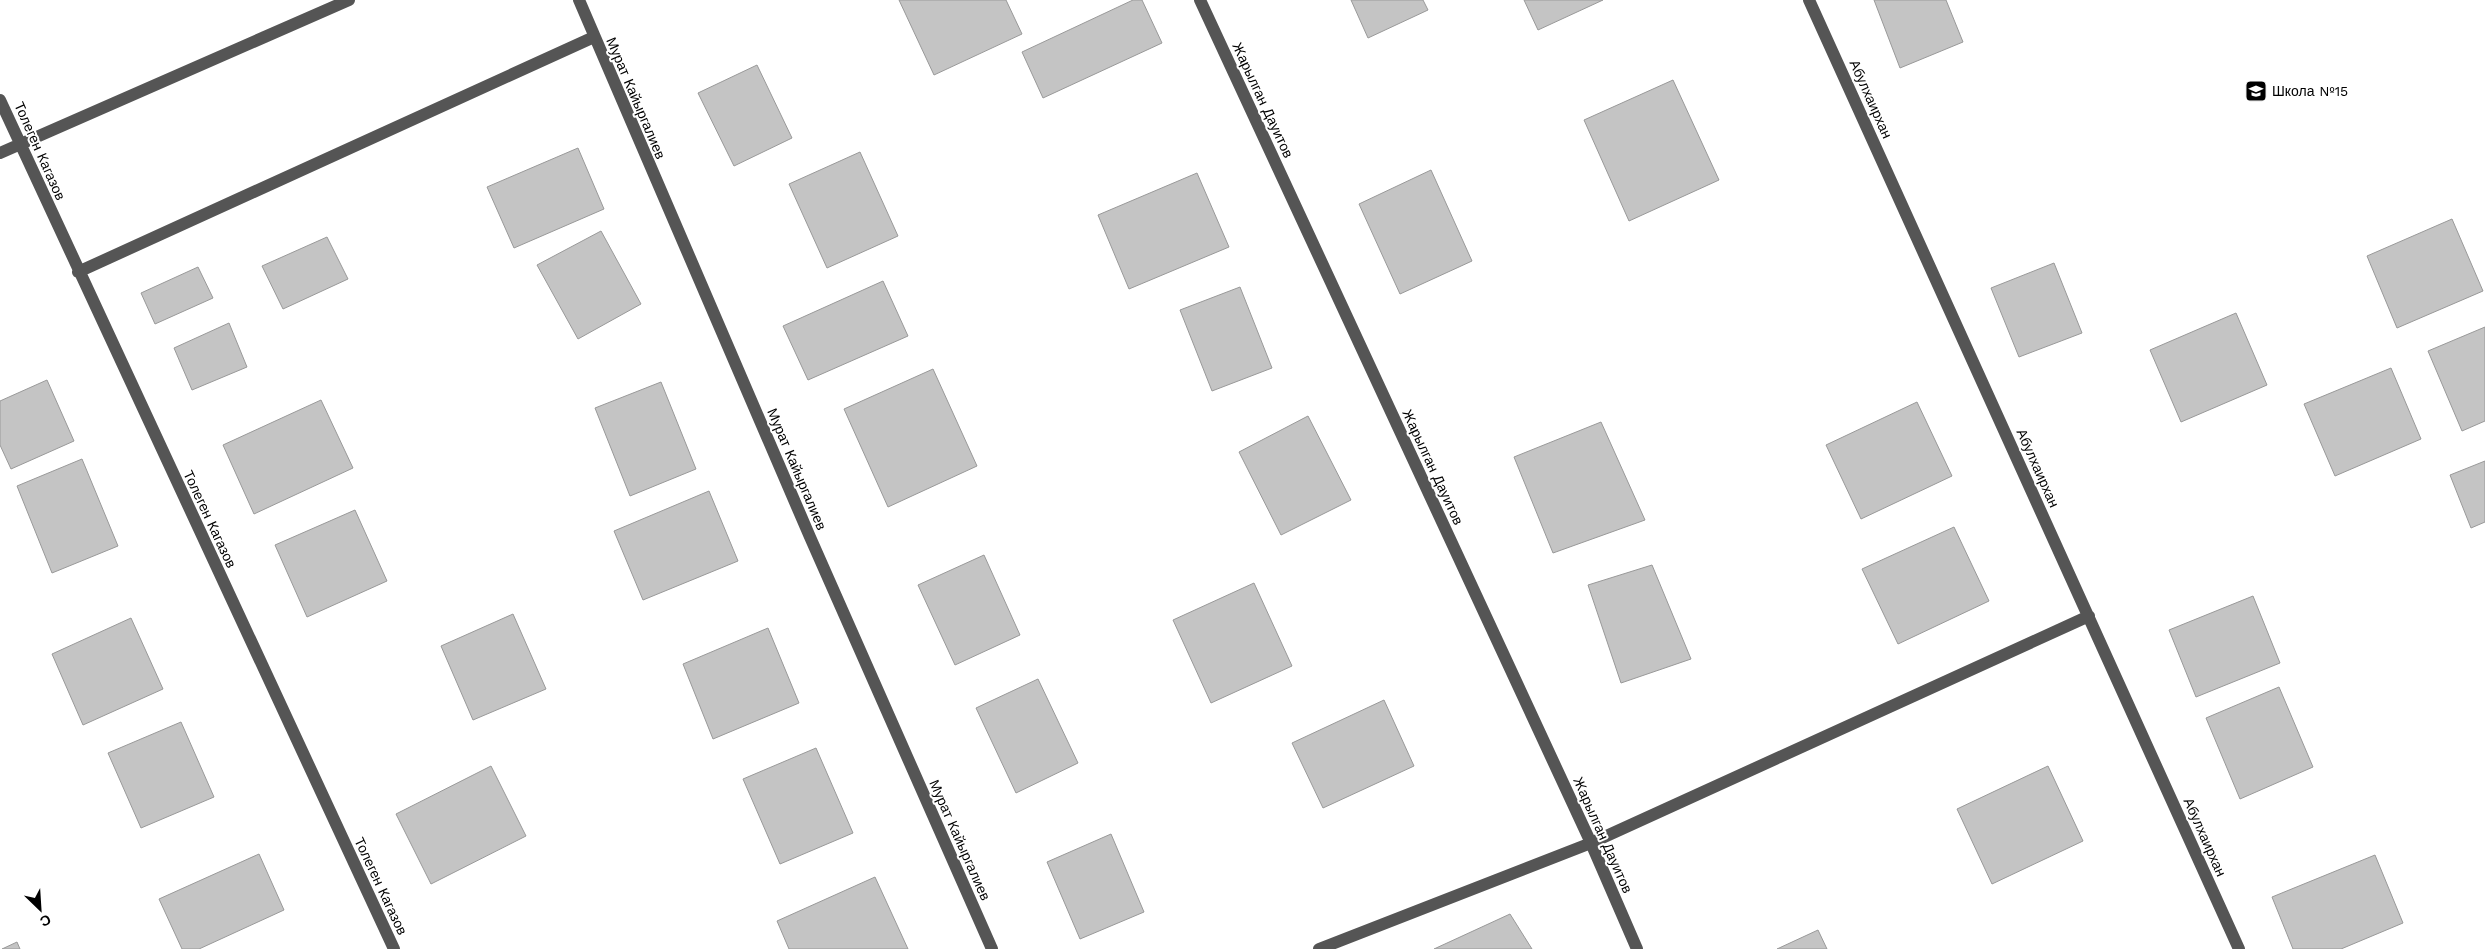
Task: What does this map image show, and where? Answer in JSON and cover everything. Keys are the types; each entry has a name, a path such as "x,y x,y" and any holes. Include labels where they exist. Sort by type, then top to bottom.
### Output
{"street":[{"path":"0,153 349,0"},
{"name":"Мурат Кайыргалиев","path":"579,0 810,537 992,949"},
{"name":"Жарылган Дауитов","path":"1200,0 1591,843 1636,949"},
{"name":"Абулхаирхан","path":"1810,0 2239,949"},
{"path":"78,272 594,37"},
{"name":"Толеген Кагазов","path":"0,100 19,145 394,949"},
{"path":"1319,949 1591,843 2088,616"}],"building":[{"path":"899,0 1006,0 1022,34 934,75"},
{"path":"1133,0 1142,0 1162,43 1043,98 1022,52"},
{"path":"1351,0 1423,0 1428,10 1368,38"},
{"path":"1524,0 1603,0 1538,30"},
{"path":"1874,0 1946,0 1963,42 1900,68"},
{"path":"757,65 792,138 734,166 698,93"},
{"path":"1673,80 1719,180 1629,221 1584,120"},
{"path":"578,148 604,209 514,248 487,187"},
{"path":"860,152 898,236 827,268 789,184"},
{"path":"1431,170 1472,261 1400,294 1359,204"},
{"path":"1197,173 1229,247 1129,289 1098,215"},
{"path":"2452,219 2483,291 2397,328 2367,256"},
{"path":"601,231 641,304 578,339 537,265"},
{"path":"327,237 348,279 283,309 262,266"},
{"path":"2054,263 2082,333 2019,357 1991,288"},
{"path":"198,267 213,298 155,324 141,293"},
{"path":"883,281 908,336 808,380 783,326"},
{"path":"1240,287 1272,368 1212,391 1180,310"},
{"path":"2236,313 2267,385 2181,422 2150,350"},
{"path":"229,323 247,367 192,390 174,348"},
{"path":"2485,327 2485,421 2462,431 2428,351"},
{"path":"2391,368 2421,439 2335,476 2304,404"},
{"path":"933,369 977,466 888,507 844,409"},
{"path":"47,380 74,441 11,469 0,445 0,401"},
{"path":"661,382 696,469 630,496 595,408"},
{"path":"321,400 353,468 254,514 223,445"},
{"path":"1917,402 1952,476 1861,519 1826,445"},
{"path":"1308,416 1351,500 1281,535 1239,452"},
{"path":"1601,422 1645,520 1553,553 1514,457"},
{"path":"82,459 118,546 52,573 17,486"},
{"path":"2485,461 2485,522 2471,528 2450,475"},
{"path":"709,491 738,561 643,600 614,531"},
{"path":"355,510 387,581 307,617 275,545"},
{"path":"1954,527 1989,601 1898,644 1862,569"},
{"path":"984,555 1020,635 955,665 918,585"},
{"path":"1652,565 1691,659 1621,683 1588,585"},
{"path":"1254,583 1292,666 1211,703 1173,620"},
{"path":"2253,596 2280,663 2196,697 2169,630"},
{"path":"513,614 546,689 473,720 441,646"},
{"path":"131,618 163,689 83,725 52,654"},
{"path":"768,628 799,703 713,739 683,664"},
{"path":"1038,679 1078,763 1016,793 976,708"},
{"path":"2279,687 2313,767 2240,799 2206,718"},
{"path":"1384,700 1414,766 1323,808 1292,743"},
{"path":"181,722 214,797 141,828 108,753"},
{"path":"816,748 853,833 780,864 743,779"},
{"path":"491,766 526,836 431,884 396,814"},
{"path":"2048,766 2083,841 1992,884 1957,809"},
{"path":"1111,834 1144,912 1080,939 1047,862"},
{"path":"259,854 284,910 199,949 182,949 159,899"},
{"path":"2375,855 2403,923 2341,949 2293,949 2272,897"},
{"path":"875,877 908,949 789,949 777,921"},
{"path":"1510,914 1532,949 1434,949"},
{"path":"1818,930 1827,949 1777,949"},
{"path":"17,942 20,949 2,949"}],"place":[{"name":"Школа №15","path":"2256,91"}]}
